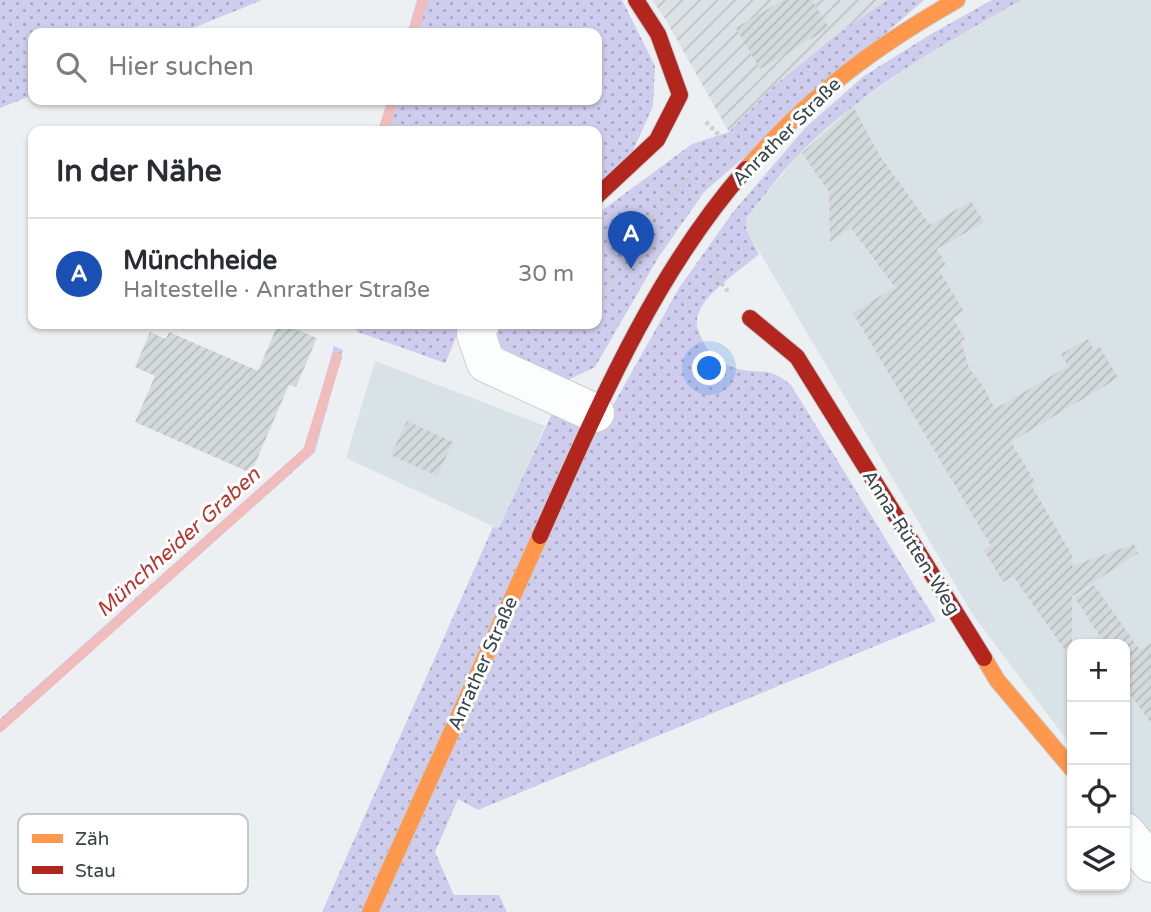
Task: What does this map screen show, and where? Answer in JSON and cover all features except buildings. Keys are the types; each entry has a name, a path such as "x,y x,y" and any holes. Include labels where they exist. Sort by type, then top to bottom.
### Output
{"street":[{"path":"602,191 657,140 680,95 658,34 636,0"},
{"name":"Anrather Straße","path":"370,912 595,413 652,302 699,229 750,164 801,111 857,63 957,0"},
{"name":"Anna-Rütten-Weg","path":"750,318 797,357 997,680 1069,765"},
{"path":"478,329 476,334 486,363 595,413"},
{"path":"1130,838 1151,863"}],"shaded area":[{"path":"0,0 262,0 193,28 28,28 28,97 0,108"},
{"path":"417,0 622,0 655,66 653,106 632,153 602,180 602,126 380,126 386,105 602,105 602,28 409,28"},
{"path":"652,0 887,0 836,35 773,87 729,132"},
{"path":"887,0 924,0 704,192 658,258 595,367 568,380 603,423 679,288 733,212 806,127 864,76 931,34 992,0 1022,0 906,68 852,107 802,151 747,217 746,229 759,254 713,293 699,311 697,320 698,331 705,346 720,361 744,370 775,375 791,385 936,621 478,810 458,799 435,852 454,895 499,895 507,912 322,912 493,527 499,528 567,381 509,359 498,341 497,329 602,329 602,210 692,144 729,132 773,87 836,35"},
{"path":"1022,0 1151,0 1151,839 1130,814 1130,639 1067,639 1067,740 973,615 746,229 747,217 800,153 853,106 937,47"},
{"path":"356,329 460,329 445,363"},
{"path":"334,346 343,350 315,452 0,733 0,719 306,446"},
{"path":"375,361 545,426 499,529 346,458"}],"waterway":[{"name":"Münchheider Graben","path":"415,28 423,0"},
{"name":"Münchheider Graben","path":"385,126 391,105"},
{"name":"Münchheider Graben","path":"0,727 308,451 337,357"}],"traffic: slow":[{"path":"746,169 819,95 870,55 957,0"},
{"path":"370,912 540,536"},
{"path":"984,658 997,680 1069,765"}],"traffic: jam":[{"path":"602,191 657,140 680,95 658,34 636,0"},
{"path":"540,536 606,392 655,298 713,210 746,169"},
{"path":"750,318 797,357 984,658"}],"place":[{"name":"Münchheide","path":"631,269"}]}
